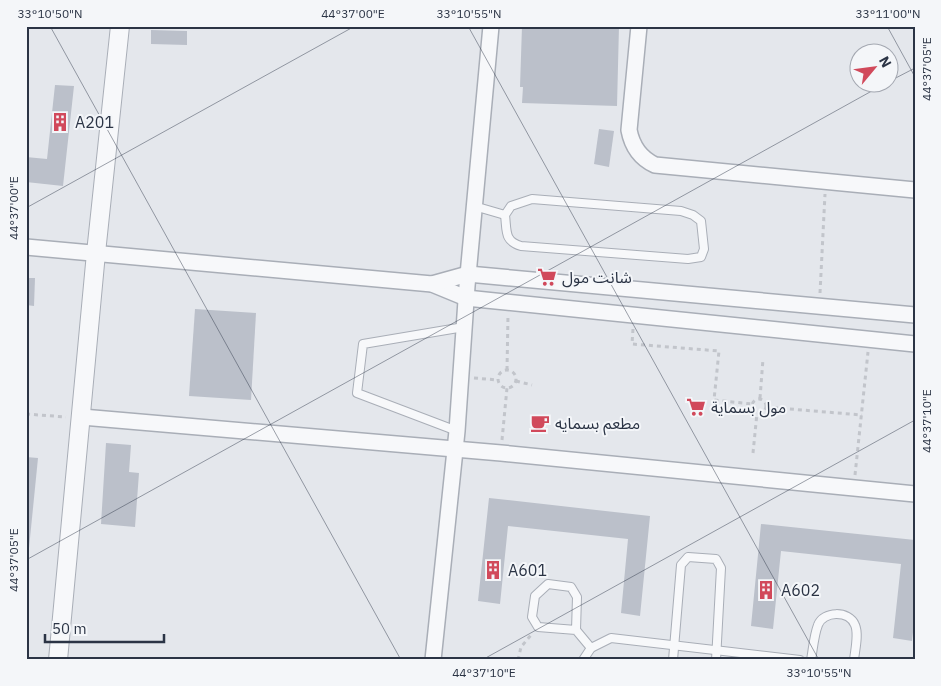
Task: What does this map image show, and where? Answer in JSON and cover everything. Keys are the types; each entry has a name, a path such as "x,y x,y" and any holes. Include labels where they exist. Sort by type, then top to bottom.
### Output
{"street":[{"path":"58,660 96,253 120,26"},
{"path":"433,660 457,431 468,274 491,26"},
{"path":"639,26 630,130 633,145 642,157 655,165 915,190"},
{"path":"26,247 432,284 466,298 915,344"},
{"path":"432,284 468,274 915,315"},
{"path":"806,333 814,306"},
{"path":"82,417 501,453 915,494"}],"lane":[{"path":"532,199 681,211 693,214 700,222 704,249 701,257 688,259 521,246 512,243 507,237 505,216 511,206 532,199"},
{"path":"474,206 505,216"},
{"path":"457,431 357,393 363,344 464,327"},
{"path":"673,660 680,565 688,557 716,559 721,568 716,660"},
{"path":"576,630 538,627 532,617 535,596 548,584 571,587 577,597 576,630 590,648"},
{"path":"811,660 818,625 822,618 828,614 844,615 851,618 855,624 857,632 854,660"},
{"path":"583,660 590,648 610,638 800,660"}],"path":[{"path":"814,306 826,181"},
{"path":"507,370 508,302"},
{"path":"635,315 632,344 719,351 714,400 752,404"},
{"path":"853,488 870,339"},
{"path":"763,359 760,398 766,404 766,407"},
{"path":"461,377 498,380 503,387 507,388 513,386 516,376 507,370 500,373 498,380"},
{"path":"516,381 532,385"},
{"path":"501,453 507,388"},
{"path":"753,453 757,413 754,411 752,404 753,400 760,398"},
{"path":"757,413 764,411 766,407"},
{"path":"766,407 862,415"},
{"path":"26,414 82,417"},
{"path":"518,660 520,647 538,627"}],"building":[{"path":"522,26 619,26 617,106 522,103 523,87 520,87"},
{"path":"151,30 187,31 187,45 151,44"},
{"name":"A201","path":"55,85 74,86 63,186 26,182 26,157 47,159"},
{"path":"599,129 614,131 609,167 594,164"},
{"path":"26,278 35,278 34,306 26,305"},
{"path":"195,309 256,313 251,400 189,396"},
{"path":"106,443 131,445 129,472 139,473 135,527 101,524"},
{"path":"26,457 38,458 28,558 26,558"},
{"name":"A601","path":"489,498 650,516 640,616 621,613 628,539 508,526 500,604 478,601"},
{"name":"A602","path":"761,524 915,540 915,615 912,641 893,638 901,564 781,551 773,629 751,626"}],"place":[{"name":"A201","path":"60,122"},
{"name":"شانت مول","path":"547,277"},
{"name":"مول بسماية","path":"696,407"},
{"name":"مطعم بسمايه","path":"540,423"},
{"name":"A601","path":"493,570"},
{"name":"A602","path":"766,590"}]}
